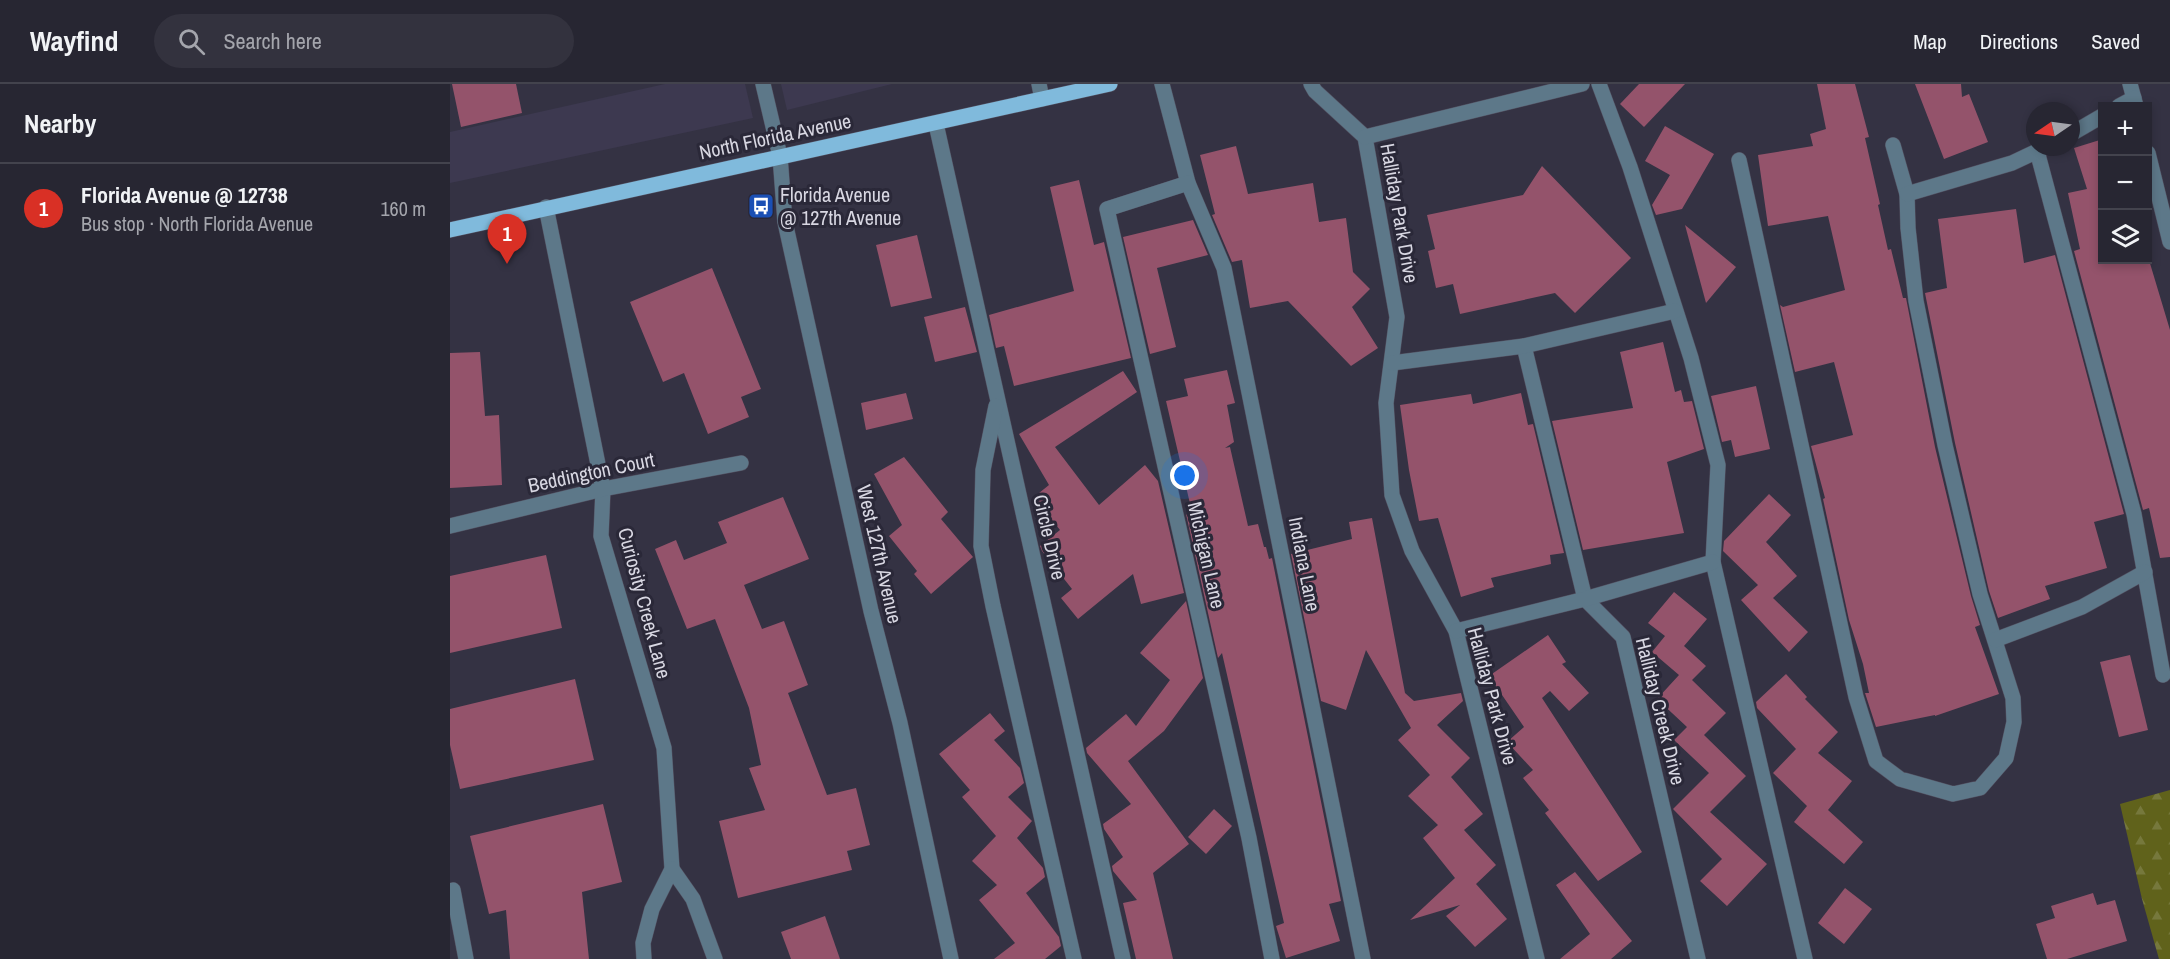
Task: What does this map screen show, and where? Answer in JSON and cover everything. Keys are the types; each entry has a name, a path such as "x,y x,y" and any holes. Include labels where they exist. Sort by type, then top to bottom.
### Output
{"main road":[{"name":"North Florida Avenue","path":"450,230 1110,84"}],"street":[{"name":"West 127th Avenue","path":"764,84 780,156 785,222 871,611 900,723 951,959"},
{"path":"1039,84 1042,99"},
{"name":"Indiana Lane","path":"1162,84 1188,183 1224,268 1363,959"},
{"name":"Halliday Park Drive","path":"1311,84 1315,91 1365,137 1397,317 1386,403 1392,495 1412,551 1456,631 1537,959"},
{"path":"1365,137 1582,84"},
{"path":"1599,84 1630,167 1691,358 1718,465 1713,562 1804,959"},
{"path":"2080,129 2098,119"},
{"name":"Circle Drive","path":"936,124 1123,959"},
{"path":"1739,160 1856,697 1876,761 1900,779 1953,794 1980,788 2006,758 2014,722 2013,698 1980,594 1945,445 1916,301 1908,228 1907,194 1893,145"},
{"path":"1907,194 2012,163 2027,156"},
{"path":"2044,156 2134,514 2163,675"},
{"path":"2149,156 2170,242"},
{"name":"Michigan Lane","path":"1188,183 1107,209 1249,838 1272,959"},
{"name":"Curiosity Creek Lane","path":"546,207 603,489 601,536 664,748 672,869"},
{"path":"1392,363 1524,346 1675,311"},
{"path":"1524,346 1585,599"},
{"path":"998,401 983,470 981,546 1074,959"},
{"name":"Beddington Court","path":"450,526 603,489 741,463"},
{"path":"1456,631 1585,599 1713,562"},
{"path":"1995,640 2082,607 2145,572"},
{"name":"Halliday Creek Drive","path":"1585,599 1623,637 1698,959"},
{"path":"644,959 642,943 652,909 672,869 693,899 716,959"},
{"path":"451,887 465,959"}],"shaded area":[{"path":"665,84 745,84 753,118 450,183 450,132"},
{"path":"781,84 892,84 787,110"}],"green space":[{"path":"2170,790 2170,959 2159,959 2142,899 2120,804"}],"building":[{"path":"452,84 516,84 522,113 461,127"},
{"path":"1639,84 1685,84 1644,127 1620,104"},
{"path":"1817,84 1855,84 1869,137 1865,138 1888,250 1891,249 1903,298 1906,298 1935,447 1980,625 1975,627 1999,694 1935,716 1876,727 1865,693 1869,693 1863,664 1849,620 1823,499 1825,498 1811,446 1853,435 1834,362 1795,372 1780,305 1783,307 1845,290 1828,216 1768,226 1758,155 1813,146 1810,134 1826,129"},
{"path":"1915,84 1961,84 1962,97 1969,94 1988,142 1944,159"},
{"path":"1665,126 1714,154 1682,209 1656,215 1652,205 1670,175 1645,161"},
{"path":"2098,141 2098,264 2150,264 2170,330 2170,557 2160,558 2149,508 2143,510 2074,251 2080,249 2068,193 2087,189 2077,156 2080,156 2080,146"},
{"path":"1236,146 1248,194 1313,183 1319,222 1346,218 1353,272 1370,289 1352,307 1378,348 1351,366 1288,301 1250,308 1242,260 1232,262 1212,215 1215,214 1200,155"},
{"path":"1542,166 1631,258 1575,313 1555,293 1460,314 1453,284 1436,288 1428,251 1435,249 1427,215 1523,195"},
{"path":"1079,180 1094,245 1104,242 1131,358 1014,386 1004,346 996,348 989,315 1074,291 1050,187"},
{"path":"2016,209 2024,263 2055,255 2124,514 2094,522 2107,568 2045,586 2050,599 1998,618 1989,591 1955,443 1925,293 1947,288 1938,219"},
{"path":"1193,220 1208,255 1157,268 1176,347 1150,354 1123,237"},
{"path":"1685,225 1736,267 1706,303"},
{"path":"917,235 932,298 891,307 876,245"},
{"path":"712,268 761,389 741,397 749,417 708,434 684,373 663,382 630,302"},
{"path":"965,307 977,352 935,362 924,317"},
{"path":"1663,342 1675,392 1681,390 1684,402 1692,401 1704,449 1667,462 1684,533 1583,550 1552,421 1633,408 1620,352"},
{"path":"480,352 485,416 499,415 502,485 450,488 450,353"},
{"path":"1227,370 1235,403 1227,405 1234,442 1225,448 1230,447 1248,526 1258,524 1264,547 1266,547 1269,559 1272,558 1341,901 1329,904 1340,941 1286,958 1276,926 1284,923 1222,653 1218,658 1186,514 1195,525 1166,401 1188,396 1184,379"},
{"path":"1123,371 1137,392 1055,447 1099,505 1145,465 1158,481 1184,593 1141,604 1133,574 1078,619 1061,598 1072,589 1040,546 1060,530 1034,497 1049,485 1019,434"},
{"path":"1756,386 1770,449 1735,457 1731,440 1722,442 1711,396"},
{"path":"906,393 913,419 866,430 861,403"},
{"path":"1521,393 1528,425 1533,424 1564,553 1550,555 1551,564 1491,578 1494,587 1461,597 1438,518 1419,521 1400,405 1471,394 1473,404"},
{"path":"904,457 948,512 941,519 973,557 931,594 914,574 917,571 889,536 902,525 874,474"},
{"path":"1769,494 1791,515 1766,542 1797,576 1773,598 1808,632 1789,652 1741,600 1758,585 1723,551 1724,541"},
{"path":"783,497 809,559 744,585 762,629 784,621 808,685 788,693 827,795 856,788 870,845 847,851 852,870 738,898 719,821 765,810 749,768 761,765 749,708 715,619 687,629 655,549 676,540 684,560 727,543 718,522"},
{"path":"1372,518 1405,693 1414,701 1461,693 1463,701 1437,725 1470,758 1451,777 1483,814 1464,830 1496,865 1476,884 1507,919 1475,947 1446,916 1460,905 1410,920 1455,878 1423,838 1438,825 1408,796 1430,775 1398,740 1411,728 1366,650 1346,710 1321,701 1291,554 1352,539 1349,522"},
{"path":"546,555 562,628 450,653 450,576"},
{"path":"1674,592 1707,619 1684,646 1706,666 1692,680 1726,713 1704,735 1746,776 1710,812 1767,864 1727,906 1700,881 1722,859 1673,809 1709,773 1674,740 1687,727 1657,699 1679,675 1652,652 1665,636 1648,623"},
{"path":"1186,601 1203,678 1164,731 1128,761 1189,844 1153,873 1173,959 1136,959 1123,903 1137,900 1113,871 1112,866 1123,857 1103,824 1131,804 1087,753 1086,748 1126,714 1136,726 1170,680 1140,653"},
{"path":"1548,635 1566,662 1562,664 1589,693 1569,711 1550,691 1542,698 1642,852 1598,881 1545,813 1549,810 1523,778 1533,770 1507,742 1524,727 1489,676"},
{"path":"2130,655 2148,730 2119,737 2100,662"},
{"path":"1786,674 1807,697 1805,699 1838,732 1818,753 1852,781 1828,810 1863,842 1844,864 1794,822 1807,806 1773,773 1796,749 1757,708 1756,702"},
{"path":"575,679 594,760 460,789 450,745 450,709"},
{"path":"990,713 1005,731 994,740 1020,768 1024,783 1008,797 1032,821 1017,838 1043,868 1045,877 1026,893 1059,937 1061,946 1045,959 994,959 1015,943 979,900 997,885 972,861 996,836 962,797 970,790 939,754"},
{"path":"603,804 622,882 582,892 589,959 510,959 506,910 489,914 470,836"},
{"path":"1214,809 1232,826 1206,854 1188,837"},
{"path":"1575,872 1632,941 1611,959 1560,959 1590,934 1556,885"},
{"path":"1845,888 1872,909 1844,944 1818,923"},
{"path":"2093,893 2097,905 2115,900 2127,941 2067,959 2047,959 2036,924 2055,918 2051,906"},
{"path":"825,916 840,959 791,959 781,932"}],"place":[{"name":"Florida Avenue @ 127th Avenue","path":"761,206"},
{"name":"Florida Avenue @ 12738","path":"507,264"}]}
